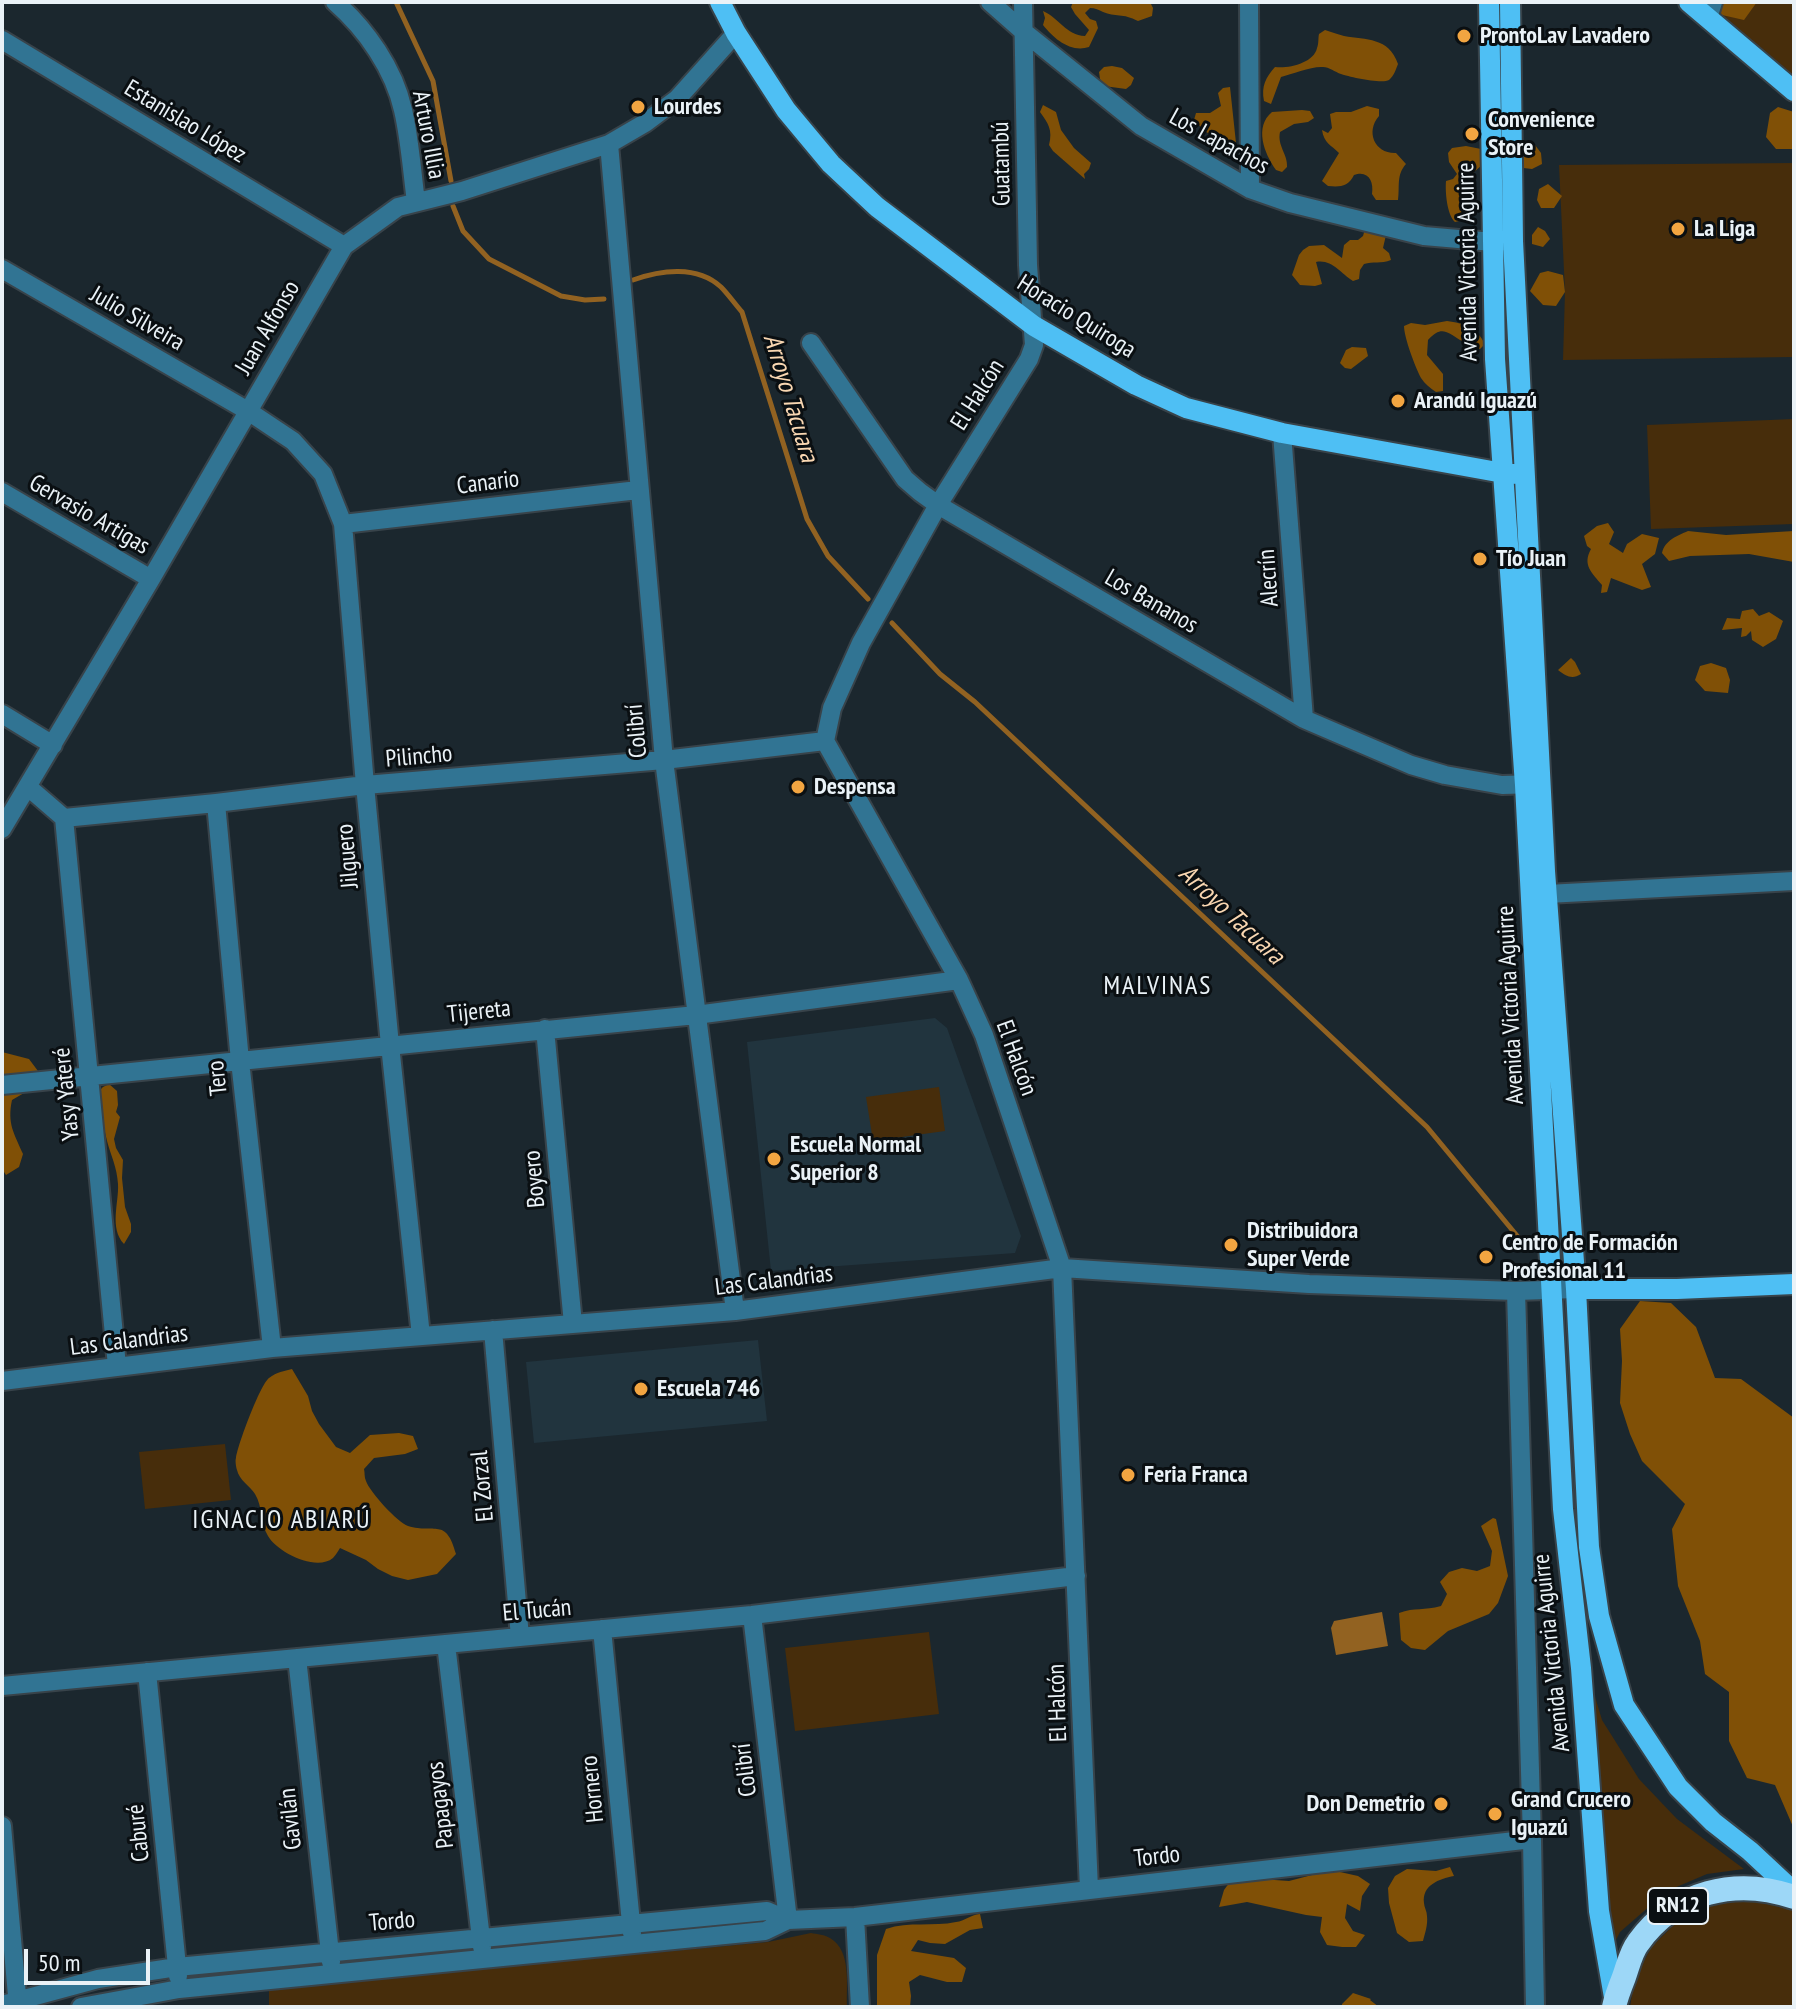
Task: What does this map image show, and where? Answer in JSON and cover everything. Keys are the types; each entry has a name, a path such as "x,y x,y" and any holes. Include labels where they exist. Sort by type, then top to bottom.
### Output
{"highway":[{"name":"RN12","path":"1614,2005 1636,1945 1656,1921 1682,1903 1711,1891 1742,1887 1794,1894"}],"main road":[{"name":"Horacio Quiroga","path":"720,2 736,33 786,110 831,164 877,207 1034,326 1136,385 1186,408 1282,433 1503,473 1525,474"},
{"name":"Avenida Victoria Aguirre","path":"1489,2 1503,242 1525,474 1533,785 1563,1509 1581,1668 1599,1911 1614,2005"},
{"name":"Avenida Victoria Aguirre","path":"1510,2 1503,242 1495,359 1533,785 1547,894 1576,1289 1589,1547 1599,1616 1624,1705 1678,1787 1794,1894"},
{"path":"1689,2 1711,10 1794,91"},
{"path":"1576,1289 1794,1284"}],"street":[{"name":"Arturo Illia","path":"335,2 367,36 389,72 403,108 416,202"},
{"name":"Los Lapachos","path":"990,2 1141,126 1250,189 1290,203 1424,236 1503,242"},
{"name":"Guatambú","path":"1023,2 1028,265 1034,326"},
{"path":"1249,2 1250,189"},
{"name":"Juan Alfonso","path":"2,829 344,246 398,207 609,144 677,99 736,33"},
{"name":"Estanislao López","path":"2,40 344,246"},
{"name":"Colibrí","path":"609,144 664,760 735,1311"},
{"name":"Julio Silveira","path":"2,269 248,411"},
{"name":"El Halcón","path":"1034,326 1034,345 1029,359 938,505 861,643 832,708 825,741 959,980 984,1035 1062,1268 1089,1889"},
{"name":"Los Bananos","path":"811,343 905,479 938,505 1304,719 1411,765 1459,778 1502,785 1533,785"},
{"name":"Jilguero","path":"248,411 293,441 323,474 343,524 365,785 421,1336"},
{"name":"Alecrín","path":"1282,433 1304,719"},
{"name":"Canario","path":"343,524 638,490"},
{"name":"Gervasio Artigas","path":"2,492 151,579"},
{"path":"2,714 53,745"},
{"name":"Pilincho","path":"64,818 365,785 664,760 825,741"},
{"path":"28,787 64,818"},
{"name":"Tero","path":"216,803 240,1061 272,1348"},
{"name":"Yasy Yateré","path":"64,818 117,1366"},
{"path":"1547,894 1794,881"},
{"name":"Tijereta","path":"2,1085 696,1015 959,980"},
{"name":"Boyero","path":"545,1029 573,1324"},
{"name":"Las Calandrias","path":"2,1381 272,1348 735,1311 1062,1268 1309,1284 1516,1291 1576,1289"},
{"path":"1516,1291 1535,2007"},
{"name":"El Zorzal","path":"493,1330 520,1637"},
{"name":"El Tucán","path":"2,1686 752,1615 1076,1576"},
{"name":"Colibrí","path":"752,1615 788,1920"},
{"name":"Hornero","path":"602,1629 633,1945"},
{"name":"Papagayos","path":"446,1644 483,1959"},
{"name":"Gavilán","path":"297,1658 333,1974"},
{"name":"Caburé","path":"147,1672 179,1989"},
{"path":"2,1826 13,2004"},
{"name":"Tordo","path":"81,2007 179,1989 765,1931 788,1920 855,1917 1532,1839"},
{"name":"Tordo","path":"13,2004 98,1979 177,1967 767,1911 788,1920"},
{"path":"855,1917 860,2007"}],"shaded area":[{"path":"1073,2 1150,2 1152,16 1138,21 1090,8 1085,13 1096,21 1098,28 1089,47 1076,48 1058,40 1043,25 1043,11 1073,33 1085,36 1089,30 1071,7"},
{"path":"1689,2 1794,2 1794,91"},
{"path":"1714,2 1757,2 1744,20 1722,15"},
{"path":"1325,30 1383,44 1398,64 1392,77 1385,81 1373,81 1325,67 1313,68 1281,77 1271,104 1264,101 1265,82 1275,67 1293,66 1311,58 1317,48 1319,34"},
{"path":"1104,67 1122,68 1134,78 1126,89 1104,86 1099,72"},
{"path":"1230,87 1236,143 1229,148 1194,120 1196,113 1210,113 1221,106 1218,93"},
{"path":"1043,105 1056,112 1061,130 1074,148 1091,163 1084,174 1085,179 1049,145 1049,127 1040,112"},
{"path":"1367,106 1379,109 1373,129 1374,141 1383,150 1396,153 1406,164 1400,177 1398,200 1376,200 1371,181 1363,174 1354,175 1349,182 1340,186 1328,186 1322,181 1339,153 1328,143 1322,130 1328,133 1332,128 1330,114 1351,112"},
{"path":"1778,107 1794,112 1794,149 1776,149 1766,137 1770,113"},
{"path":"1310,111 1314,118 1280,132 1287,167 1282,172 1276,170 1265,148 1263,125 1272,112"},
{"path":"1512,145 1535,145 1541,153 1542,164 1532,169 1515,167"},
{"path":"1466,146 1488,154 1482,165 1465,180 1466,212 1463,220 1455,222 1448,209 1446,181 1457,174 1449,162 1448,153 1452,148"},
{"name":"La Liga","path":"1794,163 1794,357 1563,360 1565,292 1559,165"},
{"path":"1548,184 1562,196 1554,208 1541,208 1537,200 1539,189"},
{"path":"1538,227 1550,239 1543,247 1532,244 1532,235"},
{"path":"1365,229 1386,235 1383,248 1391,260 1364,264 1359,279 1353,281 1322,262 1316,262 1322,284 1300,285 1292,275 1299,255 1309,246 1324,245 1342,258 1344,245 1350,240 1358,240"},
{"path":"1548,271 1563,275 1565,292 1556,306 1543,305 1530,291 1540,273"},
{"path":"1447,321 1469,327 1485,344 1480,349 1444,331 1428,340 1427,355 1443,374 1443,391 1436,392 1419,373 1404,326"},
{"path":"1366,348 1368,356 1351,369 1345,368 1340,363 1346,350"},
{"path":"1794,419 1794,524 1651,529 1647,425"},
{"path":"1608,523 1614,532 1609,544 1623,553 1627,544 1642,534 1659,538 1655,554 1642,564 1651,587 1642,590 1611,578 1607,592 1601,593 1602,585 1588,564 1591,549 1584,536 1597,526"},
{"path":"1688,531 1726,535 1794,531 1794,562 1749,554 1690,556 1669,561 1662,553 1666,545"},
{"path":"1753,609 1759,616 1769,612 1783,621 1776,639 1763,647 1752,640 1751,631 1741,637 1742,628 1722,630 1727,618 1740,619 1742,611"},
{"path":"1571,658 1581,674 1575,677 1558,670"},
{"path":"1711,663 1726,668 1730,680 1728,693 1705,691 1695,680 1700,666"},
{"path":"935,1018 947,1028 1021,1236 1015,1253 771,1271 747,1042"},
{"path":"2,1052 29,1059 38,1071 36,1086 12,1100 11,1122 23,1154 19,1167 6,1175 2,1169"},
{"path":"109,1084 117,1091 116,1112 120,1117 114,1139 123,1160 125,1207 131,1224 131,1232 124,1244 117,1231 117,1178 98,1092"},
{"path":"939,1087 945,1131 873,1141 866,1097"},
{"path":"1640,1301 1671,1303 1696,1327 1715,1378 1741,1379 1794,1418 1794,1829 1775,1785 1747,1778 1729,1741 1729,1692 1705,1674 1700,1641 1678,1586 1672,1529 1685,1504 1642,1461 1620,1403 1620,1329"},
{"path":"758,1340 767,1421 534,1443 526,1362"},
{"path":"292,1369 308,1396 319,1424 336,1447 350,1453 370,1435 399,1433 413,1436 418,1449 374,1458 364,1469 365,1478 378,1499 403,1524 438,1529 448,1535 456,1554 437,1574 408,1580 392,1576 340,1548 326,1562 307,1561 288,1554 268,1536 258,1499 238,1474 236,1459 260,1391 269,1378"},
{"path":"225,1444 231,1500 145,1509 139,1452"},
{"path":"1496,1519 1508,1576 1498,1603 1489,1614 1448,1631 1425,1650 1411,1648 1401,1640 1399,1613 1441,1606 1447,1594 1440,1582 1449,1572 1462,1568 1477,1571 1490,1566 1492,1551 1481,1526"},
{"path":"1382,1612 1388,1646 1336,1655 1331,1628 1334,1621"},
{"path":"929,1632 939,1714 795,1731 785,1648"},
{"path":"1590,1680 1602,1720 1639,1779 1677,1819 1744,1869 1707,1874 1667,1891 1620,1932 1607,1958"},
{"path":"1450,1867 1454,1876 1437,1881 1429,1887 1424,1897 1427,1923 1423,1941 1409,1942 1397,1933 1388,1888 1395,1876 1407,1869 1436,1871"},
{"path":"1331,1870 1358,1876 1370,1884 1362,1896 1360,1911 1347,1904 1345,1918 1353,1931 1365,1935 1356,1947 1327,1945 1320,1932 1322,1917 1247,1902 1219,1907 1224,1890 1232,1879 1289,1881"},
{"path":"1750,1899 1794,1909 1794,2007 1630,2007 1634,1981 1651,1947 1678,1921 1712,1904"},
{"path":"980,1914 983,1928 970,1930 945,1944 918,1940 911,1951 954,1958 966,1968 962,1982 947,1982 920,1975 909,1982 910,2007 877,2007 877,1955 886,1929 947,1923"},
{"path":"811,1933 830,1938 842,1951 847,2007 269,2007 269,1989 768,1942"},
{"path":"1353,1993 1371,1999 1379,2007 1342,2007"}],"waterway":[{"name":"Arroyo Tacuara","path":"396,2 433,81 451,181"},
{"name":"Arroyo Tacuara","path":"453,206 463,231 489,259 561,296 604,299"},
{"name":"Arroyo Tacuara","path":"633,280 667,272 701,275 721,287 742,312 807,519 828,556 868,599"},
{"name":"Arroyo Tacuara","path":"892,623 940,674 975,702 1427,1127 1528,1249"}],"place":[{"name":"ProntoLav Lavadero","path":"1464,36"},
{"name":"Lourdes","path":"638,107"},
{"name":"Convenience Store","path":"1472,134"},
{"name":"La Liga","path":"1678,229"},
{"name":"Arandú Iguazú","path":"1398,401"},
{"name":"Tío Juan","path":"1480,559"},
{"name":"Despensa","path":"798,787"},
{"name":"Escuela Normal Superior 8","path":"774,1159"},
{"name":"Distribuidora Super Verde","path":"1231,1245"},
{"name":"Centro de Formación Profesional 11","path":"1486,1257"},
{"name":"Escuela 746","path":"641,1389"},
{"name":"Feria Franca","path":"1128,1475"},
{"name":"Don Demetrio","path":"1441,1804"},
{"name":"Grand Crucero Iguazú","path":"1495,1814"}],"district":[{"name":"MALVINAS","path":"1158,987"},
{"name":"IGNACIO ABIARÚ","path":"282,1521"}]}
